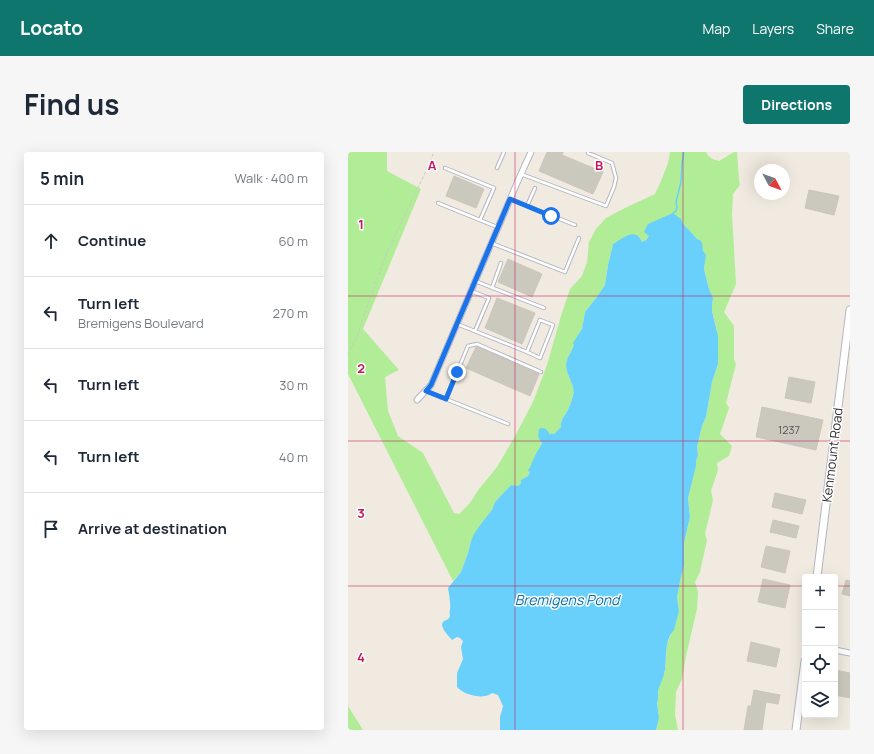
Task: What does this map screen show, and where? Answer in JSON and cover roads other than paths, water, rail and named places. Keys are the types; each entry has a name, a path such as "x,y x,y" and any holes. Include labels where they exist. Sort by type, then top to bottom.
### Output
{"main road":[{"name":"Kenmount Road","path":"817,574 850,310"},
{"path":"796,730 802,682"}],"street":[{"path":"417,400 431,385 531,152"},
{"path":"838,651 850,653"}],"lane":[{"path":"497,168 504,152"},
{"path":"521,174 606,206 616,178 612,163 588,152"},
{"path":"445,168 494,188 480,220"},
{"path":"527,206 535,188"},
{"path":"510,199 575,225"},
{"path":"438,203 498,227"},
{"path":"491,243 565,272 579,238"},
{"path":"492,288 501,263"},
{"path":"475,281 544,308"},
{"path":"471,290 489,298 475,331"},
{"path":"457,324 540,358 553,325 540,320 527,352"},
{"path":"446,399 468,346 472,344 477,344 541,372"},
{"path":"426,391 508,424"}],"water":[{"name":"Bremigens Pond","path":"673,213 681,219 683,224 697,239 700,240 703,251 706,255 704,269 713,298 712,311 718,336 718,364 712,382 706,417 702,426 697,447 698,455 688,498 690,517 684,543 684,566 677,597 679,611 674,630 667,644 665,670 658,690 657,703 659,718 656,730 500,730 500,717 503,706 498,695 492,693 486,696 474,696 457,687 457,673 463,659 461,647 463,641 457,637 452,640 442,626 443,622 450,616 448,588 461,572 474,534 492,510 495,502 511,485 518,486 521,483 521,480 528,476 530,472 528,471 542,443 538,433 539,429 546,429 550,434 554,434 561,427 561,422 570,404 574,391 566,369 566,363 574,345 573,343 582,329 585,312 605,285 613,244 632,234 638,236 642,242 646,240 649,236 644,232 648,224"}],"waterway":[{"path":"673,213 676,211 677,207 676,202 681,182 684,152"}]}
